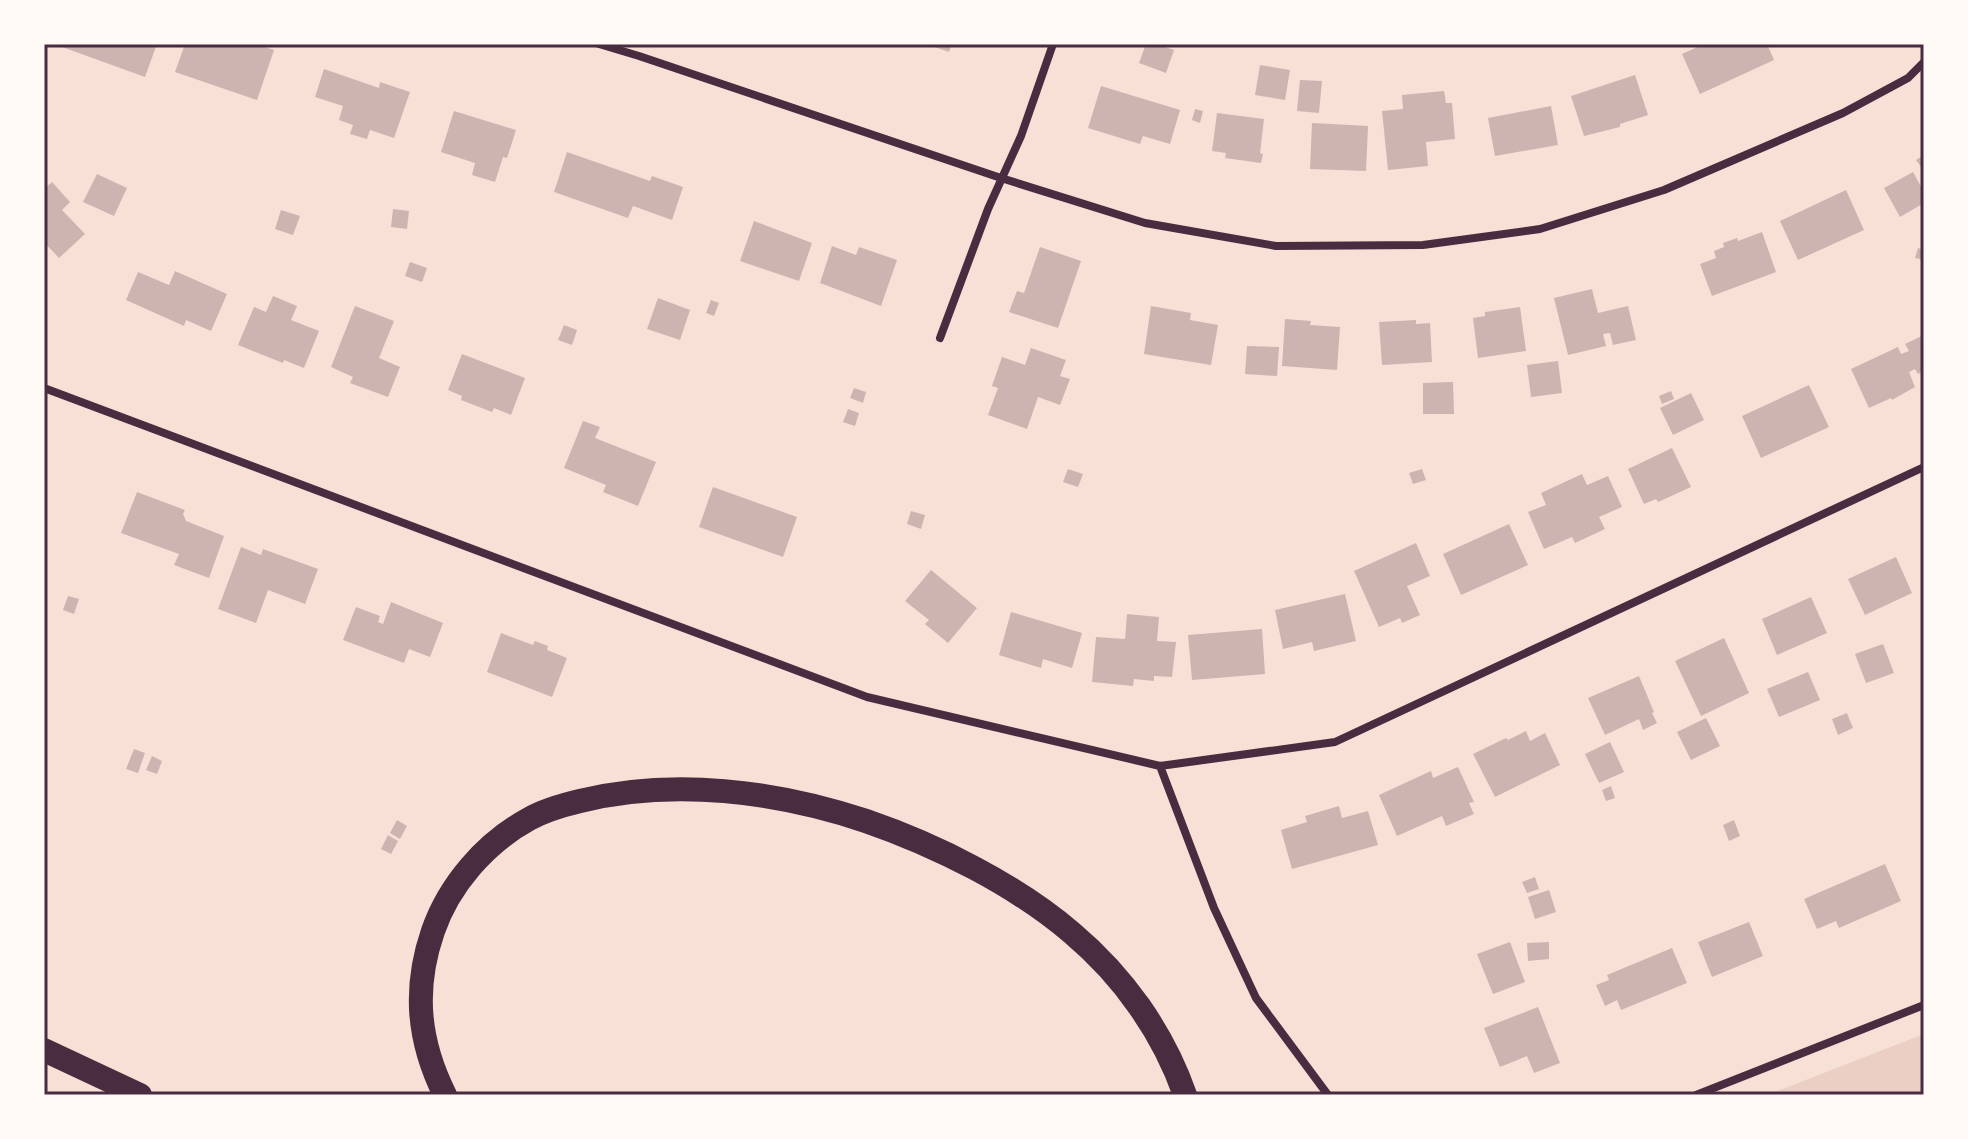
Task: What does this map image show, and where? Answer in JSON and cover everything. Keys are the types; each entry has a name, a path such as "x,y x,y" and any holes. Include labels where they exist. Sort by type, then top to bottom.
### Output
{"highway":[{"path":"445,1095 422,1031 422,968 438,917 467,870 507,833 557,807 612,793 662,789 712,790 819,808 865,821 924,844 997,882 1072,933 1110,969 1155,1031 1185,1095"},
{"path":"44,1050 140,1095"}],"street":[{"path":"599,44 1145,223 1276,246 1423,245 1540,229 1664,190 1843,113 1908,78 1924,62"},
{"path":"940,338 1001,178 1021,136 1053,44"},
{"path":"44,388 867,697 1160,766 1335,742 1924,467"},
{"path":"1160,766 1214,908 1256,998 1328,1095"},
{"path":"1696,1095 1924,1005"}],"shaded area":[{"path":"1924,1034 1924,1095 1767,1095"}],"building":[{"path":"63,44 157,44 145,77 62,47"},
{"path":"185,44 256,44 274,50 257,100 175,72"},
{"path":"926,44 952,44 949,52"},
{"path":"1146,44 1174,50 1166,73 1139,63"},
{"path":"1704,44 1767,44 1774,60 1700,94 1682,54"},
{"path":"1260,65 1290,70 1285,100 1255,95"},
{"path":"324,69 379,88 380,82 410,92 394,138 370,130 367,139 350,134 353,125 339,120 343,106 315,97"},
{"path":"1635,75 1648,115 1620,124 1620,127 1584,136 1571,96"},
{"path":"1300,80 1322,81 1319,113 1297,111"},
{"path":"1101,86 1180,110 1170,144 1143,136 1140,144 1088,128"},
{"path":"1444,91 1446,103 1452,103 1455,139 1426,142 1428,166 1388,170 1382,111 1403,109 1402,95"},
{"path":"1551,106 1558,145 1495,156 1488,118"},
{"path":"1195,109 1203,111 1200,123 1192,120"},
{"path":"454,111 516,130 495,182 472,175 475,163 441,152"},
{"path":"1217,113 1264,119 1261,163 1225,158 1226,153 1212,151"},
{"path":"1312,123 1368,126 1366,171 1310,169"},
{"path":"567,152 650,181 652,176 683,187 672,220 633,206 628,218 554,192"},
{"path":"1924,155 1924,171 1916,160"},
{"path":"1913,172 1924,192 1924,203 1900,217 1884,188"},
{"path":"97,174 127,188 114,216 83,202"},
{"path":"52,182 70,202 62,210 85,234 59,258 44,242 47,234 44,231 44,189"},
{"path":"1846,190 1864,230 1798,260 1780,221"},
{"path":"393,209 409,211 407,229 391,227"},
{"path":"281,210 300,216 293,235 275,229"},
{"path":"754,221 812,243 799,281 740,261"},
{"path":"1762,232 1776,272 1712,296 1700,264 1716,258 1714,251 1724,247 1723,243"},
{"path":"832,246 856,255 859,247 897,260 881,306 820,283"},
{"path":"1040,247 1081,261 1058,328 1009,312 1017,291 1024,293"},
{"path":"1918,248 1924,250 1924,260 1915,258"},
{"path":"410,262 427,268 422,282 405,276"},
{"path":"175,271 227,294 211,331 186,320 184,326 126,300 138,272 169,285"},
{"path":"1592,289 1598,313 1628,306 1636,340 1613,345 1610,333 1603,334 1606,346 1568,355 1554,298"},
{"path":"273,296 297,306 291,320 319,331 304,368 238,345 254,307 266,312"},
{"path":"658,298 690,310 680,340 647,329"},
{"path":"711,300 719,303 714,316 706,313"},
{"path":"355,306 394,321 379,358 400,367 388,397 350,383 353,377 331,367"},
{"path":"1151,306 1191,313 1190,320 1218,325 1211,365 1144,354"},
{"path":"1520,307 1526,351 1478,358 1473,318 1485,316 1485,312"},
{"path":"1285,319 1340,327 1337,370 1282,366"},
{"path":"1416,320 1416,324 1430,323 1432,362 1382,365 1379,322"},
{"path":"564,325 577,330 572,345 558,340"},
{"path":"1924,335 1924,371 1918,374 1915,369 1909,372 1915,387 1869,408 1851,369 1898,347 1901,354 1909,351 1905,344"},
{"path":"1247,346 1279,347 1277,376 1245,374"},
{"path":"1031,348 1066,360 1060,376 1070,379 1060,405 1038,397 1027,429 988,415 998,388 992,386 1002,357 1025,365"},
{"path":"462,354 525,378 511,415 494,408 492,412 461,400 462,396 448,390"},
{"path":"1558,361 1562,393 1531,397 1527,365"},
{"path":"1453,382 1454,414 1423,414 1423,383"},
{"path":"1809,385 1829,427 1761,458 1742,416"},
{"path":"854,388 866,392 863,403 850,398"},
{"path":"1671,391 1674,399 1662,404 1659,396"},
{"path":"1691,393 1704,420 1673,435 1660,408"},
{"path":"848,409 859,413 855,426 843,422"},
{"path":"583,421 600,427 595,438 656,462 638,506 603,492 606,485 564,468"},
{"path":"1672,448 1691,487 1658,502 1656,499 1644,504 1628,469"},
{"path":"1068,469 1083,474 1078,487 1063,482"},
{"path":"1422,469 1426,480 1413,484 1409,473"},
{"path":"1582,474 1587,485 1608,476 1622,507 1599,517 1605,529 1575,543 1572,537 1544,549 1528,512 1546,505 1541,493"},
{"path":"713,487 797,517 783,557 699,527"},
{"path":"137,492 185,510 186,521 224,536 209,578 174,565 179,554 121,533"},
{"path":"911,511 925,515 921,529 907,524"},
{"path":"1509,524 1528,565 1461,595 1443,554"},
{"path":"1416,543 1430,576 1407,586 1420,615 1402,623 1400,618 1379,627 1354,571"},
{"path":"241,547 261,555 263,549 318,569 305,604 268,590 256,623 218,609"},
{"path":"1896,557 1912,593 1865,615 1848,579"},
{"path":"931,570 977,608 948,643 925,624 929,620 905,601"},
{"path":"1345,594 1356,641 1314,651 1312,642 1283,649 1275,610"},
{"path":"68,596 79,599 74,614 63,610"},
{"path":"1811,597 1827,633 1777,655 1762,619"},
{"path":"391,602 443,623 430,657 409,649 404,663 343,640 356,607 380,616 378,622 383,624"},
{"path":"1011,612 1082,633 1072,668 1043,659 1041,668 999,655"},
{"path":"1127,614 1159,617 1157,641 1176,642 1172,677 1154,676 1154,681 1134,679 1133,686 1092,682 1096,637 1125,639"},
{"path":"1262,629 1265,674 1192,680 1188,635"},
{"path":"501,633 533,645 535,641 567,658 552,697 487,672"},
{"path":"1724,638 1749,693 1701,716 1675,661"},
{"path":"1883,644 1894,673 1866,683 1855,654"},
{"path":"1808,672 1820,700 1779,717 1767,689"},
{"path":"1639,676 1657,723 1643,730 1639,719 1605,735 1588,698"},
{"path":"1847,713 1853,728 1838,735 1832,719"},
{"path":"1706,718 1720,746 1691,760 1677,732"},
{"path":"1526,731 1530,741 1545,733 1560,765 1495,797 1473,754"},
{"path":"1610,742 1624,772 1599,783 1585,754"},
{"path":"134,749 145,753 138,773 126,769"},
{"path":"152,756 162,761 157,774 146,770"},
{"path":"1458,767 1474,802 1469,803 1474,814 1446,826 1442,816 1397,836 1379,795 1431,771 1433,778"},
{"path":"1611,786 1615,798 1606,801 1602,790"},
{"path":"1339,806 1342,818 1368,811 1378,845 1292,869 1281,830 1307,822 1305,816"},
{"path":"397,820 407,826 400,839 390,833"},
{"path":"1734,820 1740,836 1729,841 1723,825"},
{"path":"388,835 398,841 391,854 381,849"},
{"path":"1885,864 1901,901 1839,928 1836,921 1817,929 1804,899"},
{"path":"1535,877 1539,889 1527,893 1522,882"},
{"path":"1549,890 1556,912 1535,919 1528,897"},
{"path":"1749,922 1763,956 1712,977 1698,942"},
{"path":"1510,942 1525,982 1493,994 1477,954"},
{"path":"1549,942 1549,959 1528,961 1527,943"},
{"path":"1672,948 1687,983 1621,1010 1617,1000 1605,1006 1596,985 1609,980 1607,975"},
{"path":"1538,1007 1560,1063 1534,1073 1527,1056 1500,1067 1484,1028"}]}
